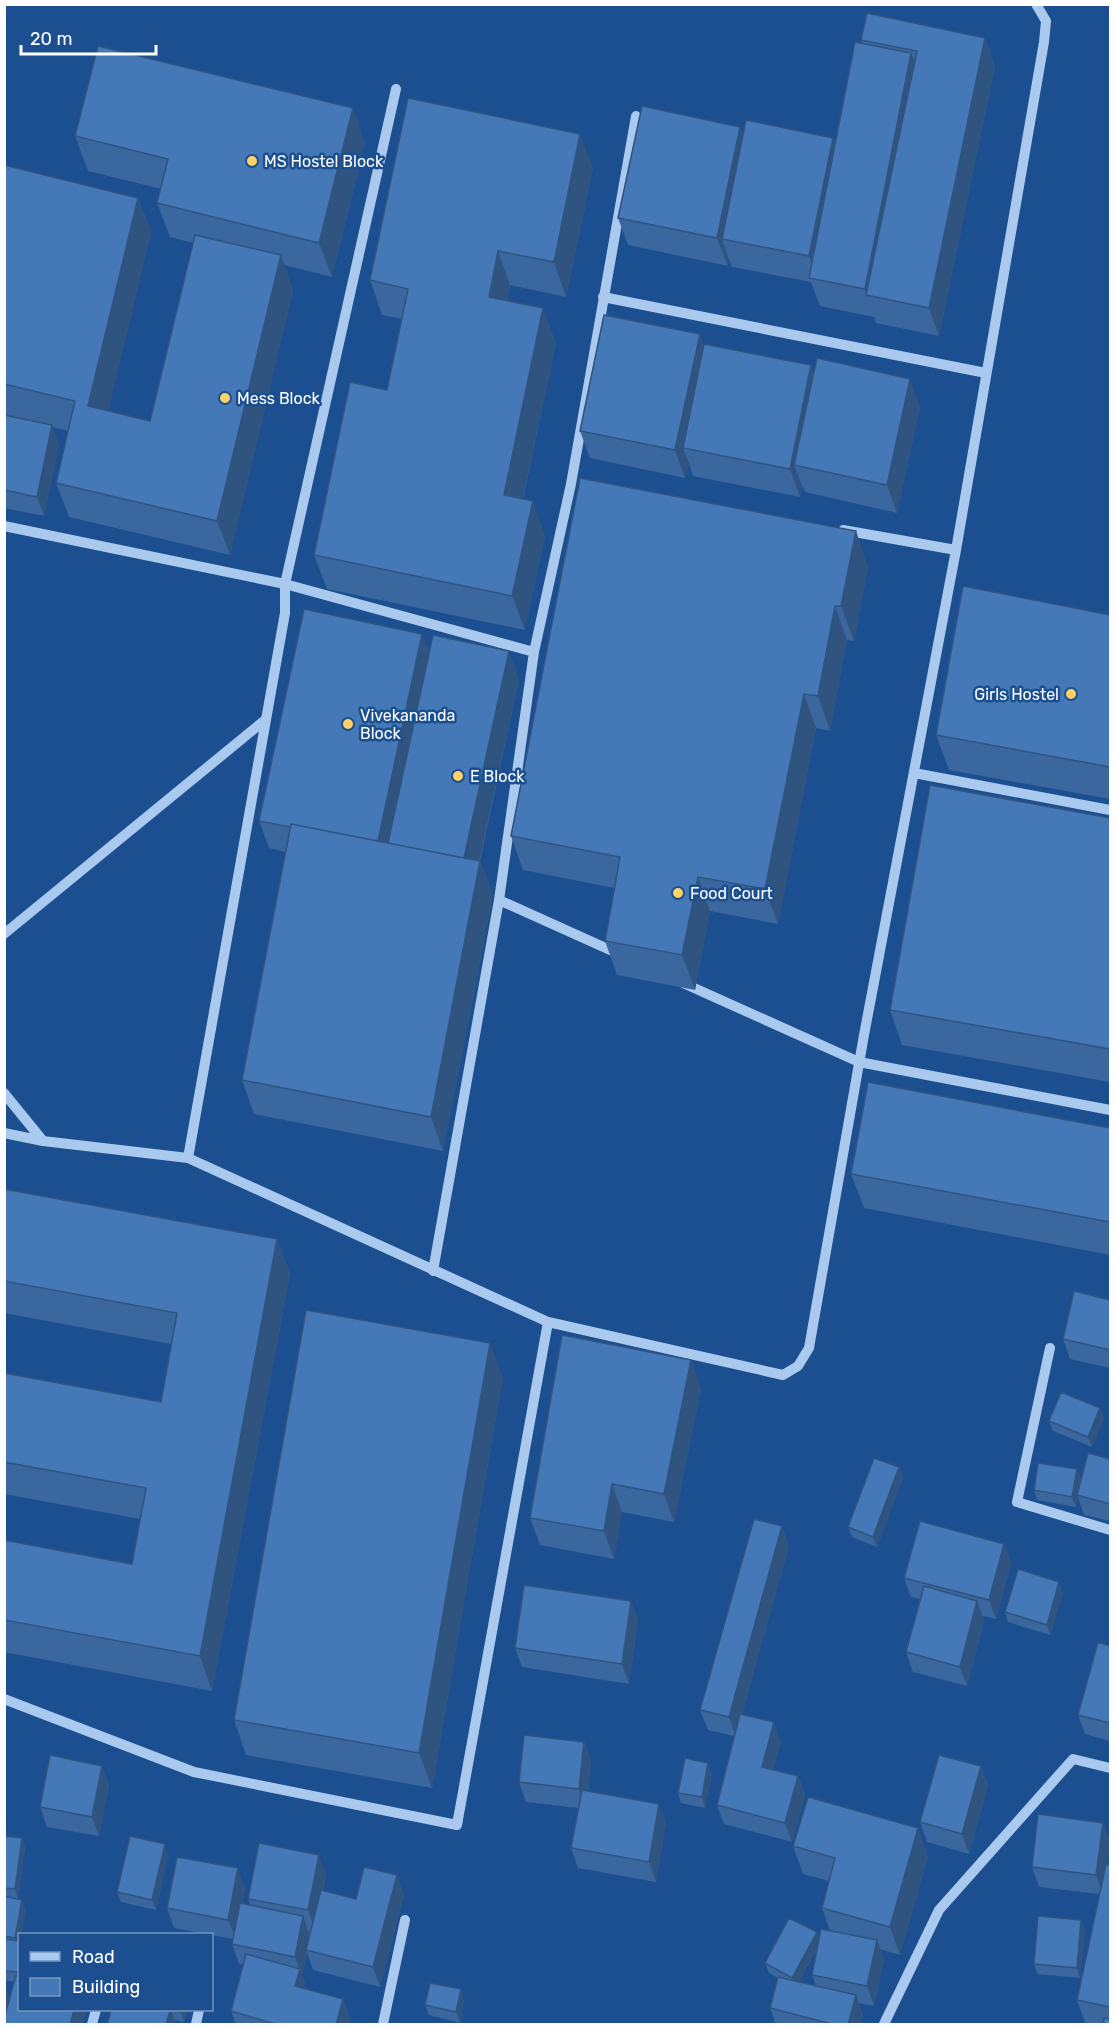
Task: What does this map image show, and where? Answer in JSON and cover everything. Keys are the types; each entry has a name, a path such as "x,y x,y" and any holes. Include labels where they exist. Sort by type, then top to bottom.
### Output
{"street":[{"path":"4,1133 43,1141 188,1158 548,1322 783,1375 798,1366 809,1348 859,1062 956,550 1044,42 1046,21 1036,4"},
{"path":"188,1158 264,720 285,613 285,584 396,89"},
{"path":"433,1271 499,900 534,652 571,484 636,116"},
{"path":"603,297 986,374"},
{"path":"571,484 582,486"},
{"path":"4,526 285,584 534,652"},
{"path":"827,528 956,550"},
{"path":"4,934 264,720"},
{"path":"914,772 1110,810"},
{"path":"499,900 630,959"},
{"path":"674,979 859,1062 1110,1110"},
{"path":"4,1093 43,1141"},
{"path":"4,1699 194,1772 457,1825 548,1322"},
{"path":"1050,1348 1017,1502 1110,1530"},
{"path":"884,2025 939,1910 1073,1759 1110,1768"},
{"path":"383,2025 405,1920"}],"building":[{"path":"867,13 985,38 929,308 866,295 917,51 861,40"},
{"path":"855,42 911,53 865,289 809,278"},
{"path":"98,46 353,108 319,243 157,203 168,159 75,136"},
{"path":"408,98 580,134 554,262 498,251 489,297 543,308 504,495 533,501 512,596 314,555 350,382 387,390 408,289 370,280"},
{"path":"642,106 740,127 717,238 618,218"},
{"path":"746,120 833,138 809,256 722,239"},
{"path":"4,165 138,198 88,406 150,421 195,235 281,255 217,521 56,483 75,401 4,384"},
{"path":"604,315 700,334 675,450 580,431"},
{"path":"704,344 811,365 790,469 683,448"},
{"path":"817,358 910,379 887,485 794,465"},
{"path":"4,415 52,425 37,497 4,490"},
{"path":"580,478 856,531 841,606 835,606 818,696 804,694 765,889 698,877 682,955 605,941 620,857 511,836"},
{"path":"963,586 1110,615 1110,767 936,735"},
{"name":"Vivekananda Block","path":"304,609 422,634 378,841 291,824 290,827 259,821"},
{"name":"E Block","path":"433,635 509,651 464,858 388,843"},
{"path":"930,785 1110,818 1110,1049 890,1010"},
{"path":"291,824 480,861 431,1117 242,1080"},
{"path":"868,1082 1110,1128 1110,1222 851,1174"},
{"path":"4,1189 277,1239 200,1656 4,1620 4,1540 132,1564 146,1488 4,1462 4,1373 161,1402 177,1313 4,1281"},
{"path":"1074,1291 1110,1300 1110,1350 1063,1339"},
{"path":"306,1310 490,1343 419,1753 234,1720"},
{"path":"562,1335 691,1360 664,1494 612,1484 604,1531 530,1518"},
{"path":"1061,1392 1100,1408 1088,1437 1049,1421"},
{"path":"1088,1453 1110,1459 1110,1504 1077,1495"},
{"path":"874,1458 899,1467 873,1537 848,1527"},
{"path":"1038,1463 1077,1469 1072,1497 1034,1490"},
{"path":"754,1519 782,1526 729,1717 700,1710"},
{"path":"920,1521 1004,1544 989,1600 904,1578"},
{"path":"1018,1569 1059,1582 1047,1625 1005,1612"},
{"path":"524,1585 631,1601 622,1664 515,1648"},
{"path":"924,1586 977,1601 960,1667 906,1652"},
{"path":"1098,1642 1110,1646 1110,1723 1078,1715"},
{"path":"740,1714 774,1722 762,1767 798,1776 785,1823 717,1805"},
{"path":"524,1735 584,1742 579,1789 519,1782"},
{"path":"50,1755 102,1766 92,1817 40,1807"},
{"path":"939,1755 981,1766 962,1834 920,1822"},
{"path":"685,1758 708,1763 702,1797 678,1793"},
{"path":"582,1790 659,1804 649,1862 571,1848"},
{"path":"808,1797 918,1828 890,1927 822,1908 835,1858 793,1846"},
{"path":"1038,1814 1103,1823 1096,1875 1032,1867"},
{"path":"4,1836 22,1838 15,1889 4,1888"},
{"path":"130,1836 165,1844 152,1900 117,1892"},
{"path":"259,1843 319,1855 308,1910 248,1899"},
{"path":"177,1857 238,1868 228,1920 167,1908"},
{"path":"1106,1864 1110,1865 1110,2007 1077,2000"},
{"path":"364,1867 397,1875 373,1967 306,1950 321,1890 356,1899"},
{"path":"4,1896 22,1900 15,1938 4,1936"},
{"path":"240,1903 303,1916 295,1957 232,1944"},
{"path":"1038,1916 1081,1920 1077,1968 1034,1964"},
{"path":"789,1918 817,1932 792,1978 765,1963"},
{"path":"821,1929 877,1940 867,1986 812,1975"},
{"path":"4,1939 18,1941 18,1972 4,1971"},
{"path":"246,1954 300,1969 295,1986 343,1999 336,2025 279,2025 231,2011"},
{"path":"16,1975 18,1976 18,2011 74,2011 70,2025 4,2025"},
{"path":"778,1977 856,1995 848,2025 836,2025 770,2008"},
{"path":"430,1983 461,1989 456,2012 425,2005"},
{"path":"111,2011 170,2011 166,2025 107,2025"},
{"path":"1104,2018 1110,2019 1110,2025 1103,2025"}],"place":[{"name":"MS Hostel Block","path":"252,161"},
{"name":"Mess Block","path":"225,398"},
{"name":"Girls Hostel","path":"1071,694"},
{"name":"Vivekananda Block","path":"348,724"},
{"name":"E Block","path":"458,776"},
{"name":"Food Court","path":"678,893"}]}
